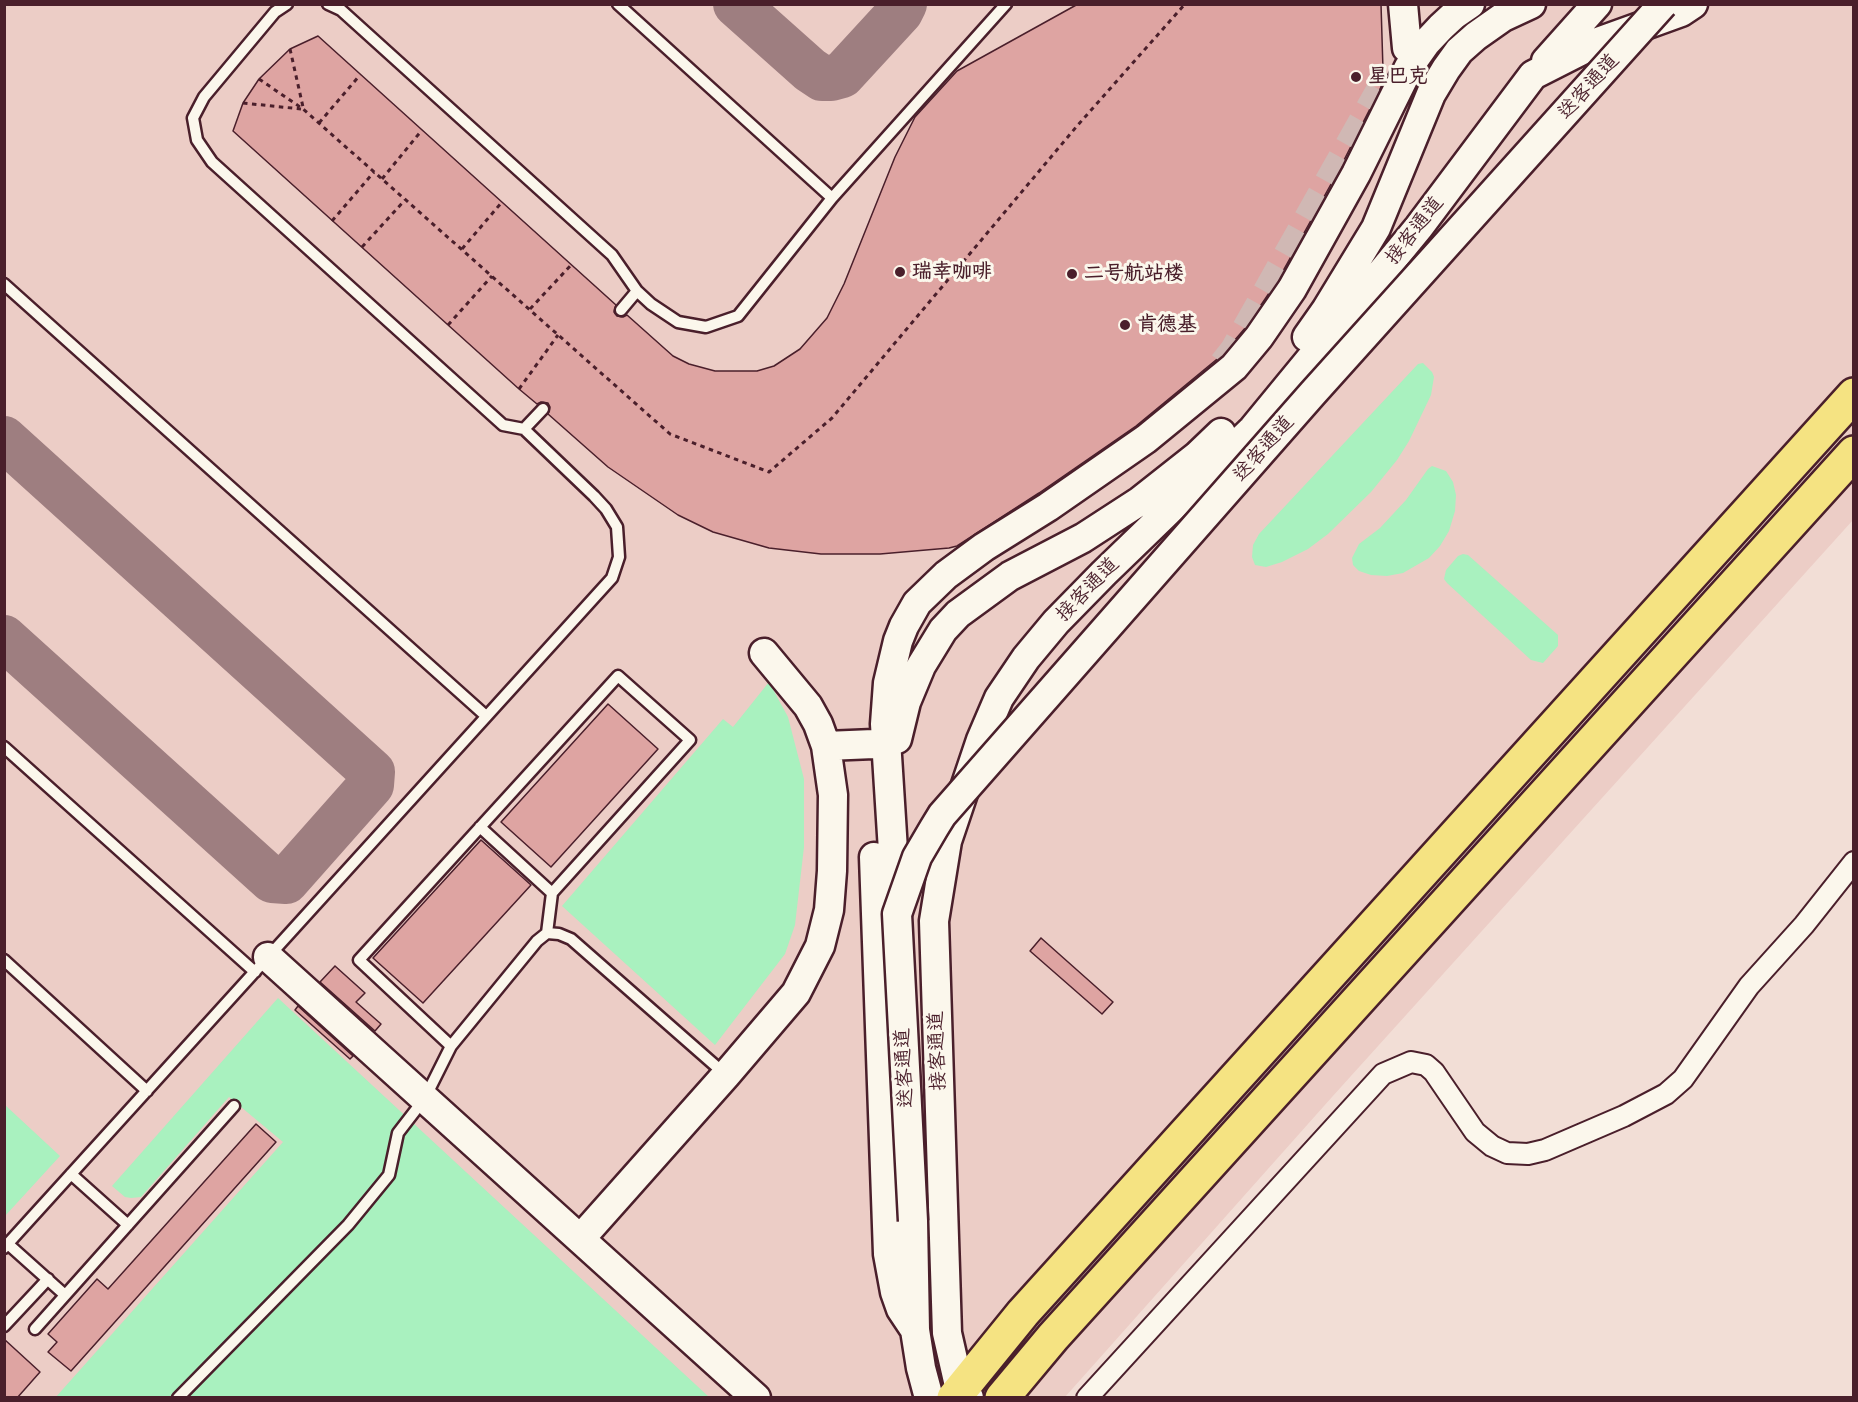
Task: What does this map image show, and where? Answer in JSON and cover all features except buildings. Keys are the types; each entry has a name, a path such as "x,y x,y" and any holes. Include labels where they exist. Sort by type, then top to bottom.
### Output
{"highway":[{"path":"961,1395 1023,1313 1854,395"},
{"path":"1002,1398 1053,1337 1854,453"}],"main road":[{"path":"1403,4 1407,48"},
{"path":"1380,90 1407,48 1429,22 1451,4"},
{"name":"送客通道","path":"915,1330 913,1221 885,724 888,682 901,633 917,603 940,580 1146,439 1234,366 1292,289 1356,174 1409,67 1441,27 1470,4"},
{"name":"送客通道","path":"889,781 906,702 921,666 950,622 975,600 1010,576 1083,538 1140,501 1197,456 1278,379 1326,310 1376,228 1427,103 1446,69 1459,51 1476,36 1503,17 1531,4"},
{"path":"1533,75 1597,4"},
{"name":"送客通道","path":"897,914 917,857 942,815 1314,393 1663,4"},
{"name":"接客通道","path":"961,1395 947,1333 934,921 947,841 989,720 1026,658 1056,622 1253,429 1419,227 1533,75 1598,42 1681,12 1693,4"},
{"path":"929,1398 915,1330 901,1309 895,1292 888,1254 872,785 874,744 886,654 896,625 922,585 975,542"},
{"path":"581,1238 726,1076 796,993 820,946 829,910 832,871 833,795 826,746 808,706 764,653"},
{"path":"826,746 874,744"},
{"path":"261,964 425,1098 756,1398"}],"street":[{"path":"1087,1398 1383,1074 1411,1062 1426,1065 1434,1072 1475,1132 1492,1146 1507,1153 1527,1154 1545,1150 1624,1116 1666,1094 1683,1079 1749,986 1804,925 1854,862"}],"lane":[{"path":"65,1295 6,1246 612,578 620,557 617,527 606,509 524,429 503,425 212,162 197,140 193,118 204,98 275,12 287,4"},
{"path":"328,4 341,10 612,255 637,291 651,304 678,322 706,327 738,315 832,198 1006,4"},
{"path":"618,4 832,198"},
{"path":"4,284 486,717"},
{"path":"621,310 637,291"},
{"path":"524,429 543,409"},
{"path":"451,1046 358,960 618,676 690,740 552,893 547,933"},
{"path":"4,747 261,964"},
{"path":"480,827 552,893"},
{"path":"178,1398 348,1225 389,1175 398,1133 425,1098 451,1046 537,941 547,933 559,934 571,939 726,1076"},
{"path":"4,960 147,1091"},
{"path":"34,1329 234,1106"},
{"path":"71,1174 128,1225"},
{"path":"4,1326 48,1279"}],"path":[{"path":"290,49 303,109"},
{"path":"319,123 360,75"},
{"path":"259,79 303,109"},
{"path":"243,103 303,109"},
{"path":"382,179 422,130"},
{"path":"332,221 374,172"},
{"path":"362,247 405,199"},
{"path":"462,249 502,202"},
{"path":"530,309 572,264"},
{"path":"448,325 492,276"},
{"path":"519,389 558,335"}],"shaded area":[{"path":"5,5 1853,5 1853,520 1332,1097 1065,1397 5,1398"}],"green space":[{"path":"1423,363 1434,377 1431,395 1409,441 1371,492 1328,534 1308,549 1266,567 1255,565 1252,557 1253,545 1259,534 1418,364"},
{"path":"1432,466 1446,471 1453,482 1456,495 1455,511 1449,531 1440,546 1429,558 1403,573 1387,576 1371,575 1359,571 1353,565 1352,558 1359,544 1380,528 1406,500"},
{"path":"1468,555 1558,635 1558,646 1543,663 1531,660 1444,579 1446,570 1458,556"},
{"path":"769,682 788,717 804,779 804,847 795,925 785,954 715,1045 562,906 723,719 733,727"},
{"path":"278,998 709,1397 55,1398 283,1142 229,1097 141,1197 125,1197 112,1186"},
{"path":"5,1105 60,1156 4,1216"}],"taxiway":[{"path":"736,4 822,78 842,75 900,12 904,4"},
{"path":"4,439 372,772 371,785 286,881 272,880 4,638"}],"tunnel":[{"path":"1223,364 1234,350 1380,90"}],"place":[{"name":"星巴克","path":"1356,77"},
{"name":"瑞幸咖啡","path":"900,272"},
{"name":"二号航站楼","path":"1072,274"},
{"name":"肯德基","path":"1125,325"}]}
